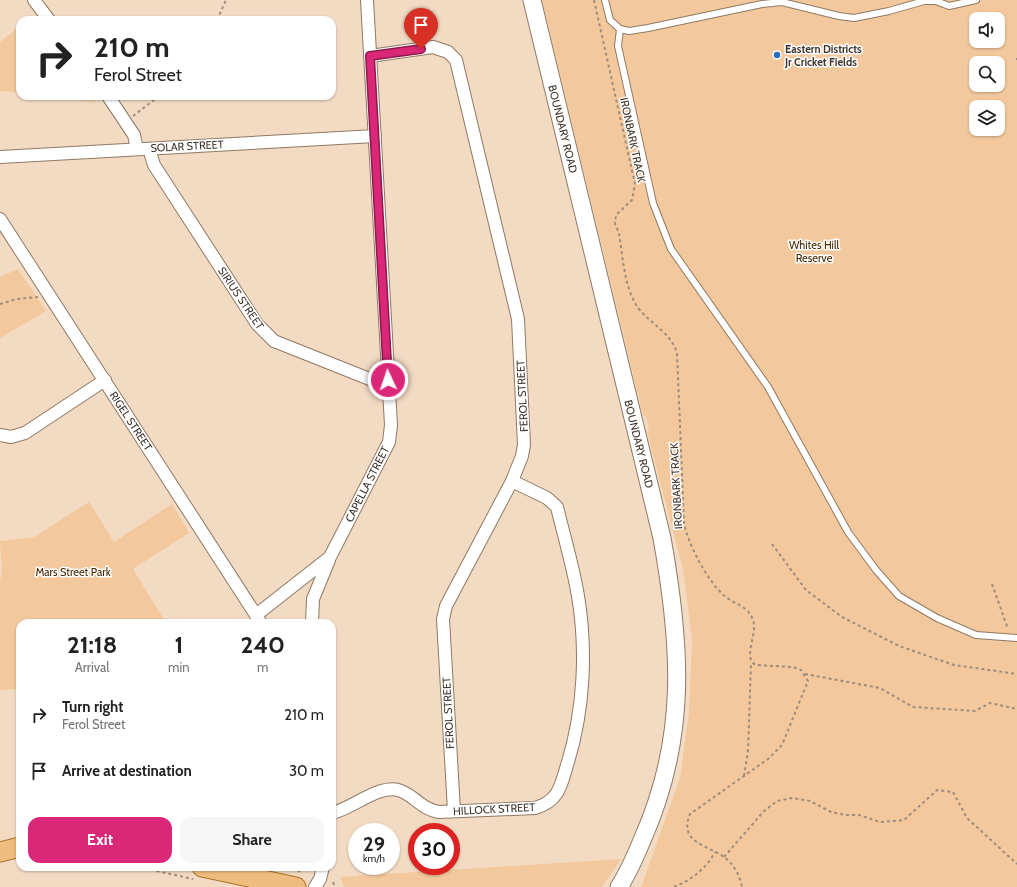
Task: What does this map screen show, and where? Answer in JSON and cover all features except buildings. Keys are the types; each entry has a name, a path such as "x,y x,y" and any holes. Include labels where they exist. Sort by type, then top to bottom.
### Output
{"main road":[{"name":"BOUNDARY ROAD","path":"532,0 662,538 672,599 678,690 669,762 651,821 627,875 619,887"},
{"path":"0,852 16,848"},
{"path":"199,873 296,887"}],"street":[{"path":"34,0 46,16"},
{"name":"CAPELLA STREET","path":"312,619 313,599 330,557 389,442 391,425 367,0"},
{"name":"FEROL STREET","path":"370,56 433,47 448,52 456,60 518,319 524,445 522,456 512,480 446,606 443,619 454,811"},
{"name":"SIRIUS STREET","path":"111,100 257,324 274,341 372,380 388,380"},
{"name":"SOLAR STREET","path":"0,157 375,136"},
{"name":"RIGEL STREET","path":"0,219 259,619"},
{"path":"0,435 11,437 25,433 105,380"},
{"name":"HILLOCK STREET","path":"336,812 378,792 390,789 401,790 428,811 535,808 547,805 560,786 573,745 577,724 583,667 582,631 578,596 557,507 547,498 512,480"},
{"name":"CAPELLA STREET","path":"259,619 330,557"},
{"path":"315,887 322,871"}],"lane":[{"path":"605,0 610,20 620,29 628,31 762,4 782,2 839,16 854,18 889,11 924,1 936,2 949,6 976,0"},
{"path":"620,29 618,46 653,202 672,249 768,387 848,532 876,570 899,596 937,618 976,635 1014,638"}],"path":[{"path":"219,16 226,0"},
{"name":"IRONBARK TRACK","path":"594,0 635,184 632,200 616,215 615,224 619,233 630,291 639,309 668,336 677,353 684,523 687,537 692,551 715,585 726,597 748,610 753,620 755,632 749,657 751,663 750,716 744,776"},
{"path":"126,121 154,100"},
{"path":"0,304 17,299 42,297 53,300"},
{"path":"772,544 806,590 842,617 899,646 954,665 1017,674"},
{"path":"992,584 1014,638"},
{"path":"742,887 733,866 724,857 693,840 688,828 687,820 690,814 768,759 782,745 808,681 805,674 801,670 756,665 751,663"},
{"path":"805,674 880,688 913,706 975,711 990,703 1017,709"},
{"path":"724,857 764,811 777,801 792,798 810,801 831,812 846,815 859,815 880,822 904,820 937,790 953,792 967,818 1017,864"},
{"path":"674,887 692,878 704,868 715,852"},
{"path":"179,871 199,873"},
{"path":"334,882 335,887"}],"green space":[{"name":"Whites Hill Reserve","path":"542,0 1017,0 1017,887 641,887 680,778 689,713 692,640 683,569 647,432 649,430 646,417 643,415"},
{"path":"16,29 16,93 0,91 0,42"},
{"path":"79,100 94,100 95,102"},
{"path":"18,269 46,311 0,338 0,277"},
{"name":"Mars Street Park","path":"89,502 114,542 172,504 189,533 133,569 164,619 16,619 16,689 0,690 0,581 2,565 0,541 34,537"},
{"path":"621,859 602,887 344,887 340,877 400,875 400,873 408,873 408,875 460,875 460,869"}],"place":[{"name":"Eastern Districts Jr Cricket Fields","path":"777,55"}],"route":[{"path":"388,380 370,56 421,49"}]}
